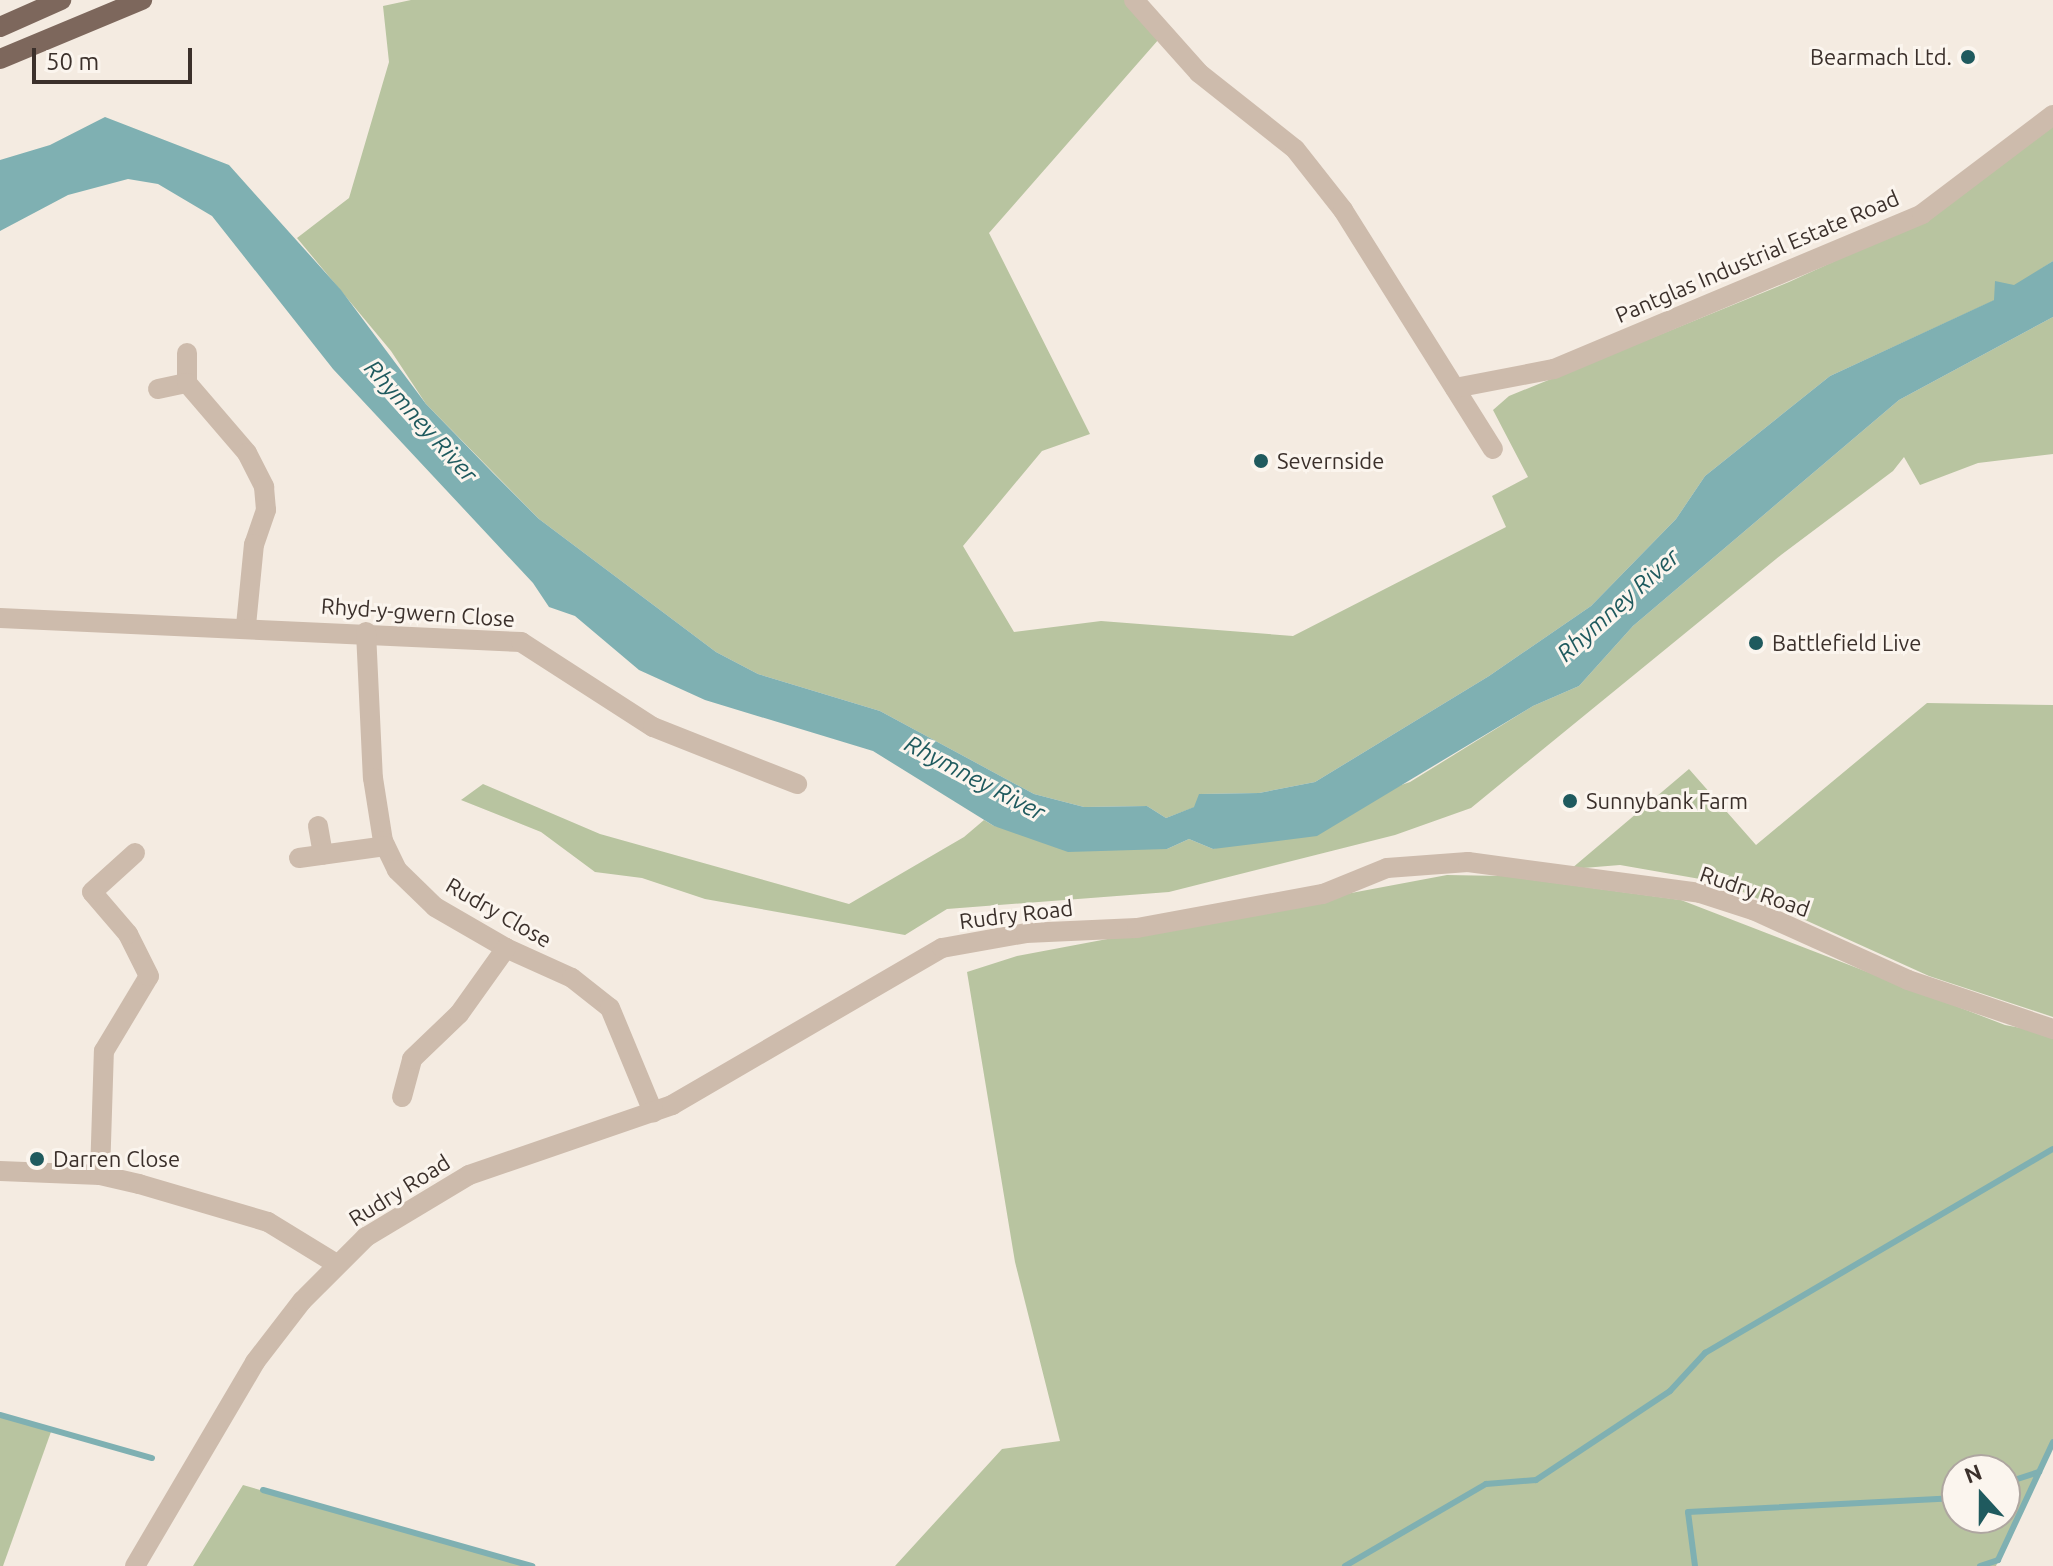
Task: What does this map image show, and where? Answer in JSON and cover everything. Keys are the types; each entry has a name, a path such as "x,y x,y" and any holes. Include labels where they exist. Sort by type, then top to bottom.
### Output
{"main road":[{"path":"0,27 61,0"},
{"path":"0,59 142,0"}],"street":[{"path":"1134,0 1199,73 1295,149 1343,210 1493,449"},
{"name":"Pantglas Industrial Estate Road","path":"1455,388 1554,369 1922,214 2053,115"},
{"path":"187,353 187,383 247,453 264,487 266,510 254,544 246,626"},
{"path":"158,389 187,383"},
{"name":"Rhyd-y-gwern Close","path":"0,618 246,626 521,642 653,727 797,784"},
{"name":"Rudry Close","path":"366,632 373,778 385,846 397,870 435,907 506,948 572,978 610,1008 653,1112"},
{"path":"318,826 323,855"},
{"path":"299,858 385,846"},
{"path":"100,1175 104,1051 149,976 128,934 92,892 135,853"},
{"name":"Rudry Road","path":"126,1566 139,1556 255,1362 335,1263 385,1222 458,1180 653,1112 745,1066 942,948 1026,933 1137,928 1323,894 1387,868 1468,862 1700,893 1753,910 1908,980 2053,1029"},
{"path":"402,1097 412,1059 459,1014 506,948"},
{"path":"0,1171 100,1175 268,1222 335,1263"}],"green space":[{"path":"411,0 1134,0 1166,31 989,233 1090,434 1042,451 963,546 1014,632 1101,621 1293,636 1506,527 1492,496 1528,477 1493,410 1509,396 1789,282 1914,225 2053,123 2053,261 1995,300 1830,376 1705,476 1676,519 1591,606 1489,676 1315,782 1259,793 1200,794 1195,807 1166,818 1147,806 1084,807 1034,794 880,711 758,674 716,652 539,519 426,404 391,351 297,238 349,198 389,62 383,6"},
{"path":"2053,317 2053,454 1978,463 1920,485 1904,457 1893,471 1781,555 1471,808 1395,835 1169,892 947,909 905,935 705,899 642,878 595,872 541,832 461,800 483,784 600,834 849,904 964,837 984,820 994,826 1167,849 1189,839 1213,849 1410,782 1533,706 1579,686 1633,626 1899,400"},
{"path":"1927,703 2053,705 2053,1017 1929,976 1723,883 1620,865 1571,869 1689,769 1756,845"},
{"path":"1447,875 1504,876 1681,900 2005,1025 2053,1034 2053,1442 2021,1512 2021,1454 1941,1454 1941,1534 2011,1534 1996,1566 895,1566 1002,1449 1060,1441 1015,1262 967,972 1017,956"},
{"path":"0,1415 52,1429 3,1566 0,1566"},
{"path":"243,1485 468,1549 532,1566 193,1566"}],"water":[{"name":"Rhymney River","path":"105,117 229,165 341,290 426,404 539,519 716,652 758,674 880,711 1034,794 1084,807 1147,806 1166,818 1194,807 1199,794 1259,793 1315,782 1489,676 1591,606 1676,519 1705,476 1830,376 1994,300 1995,281 2014,285 2053,261 2053,317 1899,400 1633,626 1579,686 1533,706 1317,836 1213,849 1189,839 1167,849 1068,852 994,826 873,751 705,700 639,670 575,616 549,607 533,583 333,369 212,216 158,184 128,179 68,195 0,231 0,160 50,145"}],"waterway":[{"path":"1345,1566 1486,1484 1536,1480 1670,1391 1705,1353 2053,1149"},
{"path":"0,1415 152,1458"},
{"path":"1980,1566 1998,1560 2053,1442"},
{"path":"2021,1478 2039,1472"},
{"path":"263,1490 532,1566"},
{"path":"1695,1566 1688,1512 1941,1499"}],"place":[{"name":"Bearmach Ltd.","path":"1968,57"},
{"name":"Severnside","path":"1261,461"},
{"name":"Battlefield Live","path":"1756,643"},
{"name":"Sunnybank Farm","path":"1570,801"},
{"name":"Darren Close","path":"37,1159"}]}
